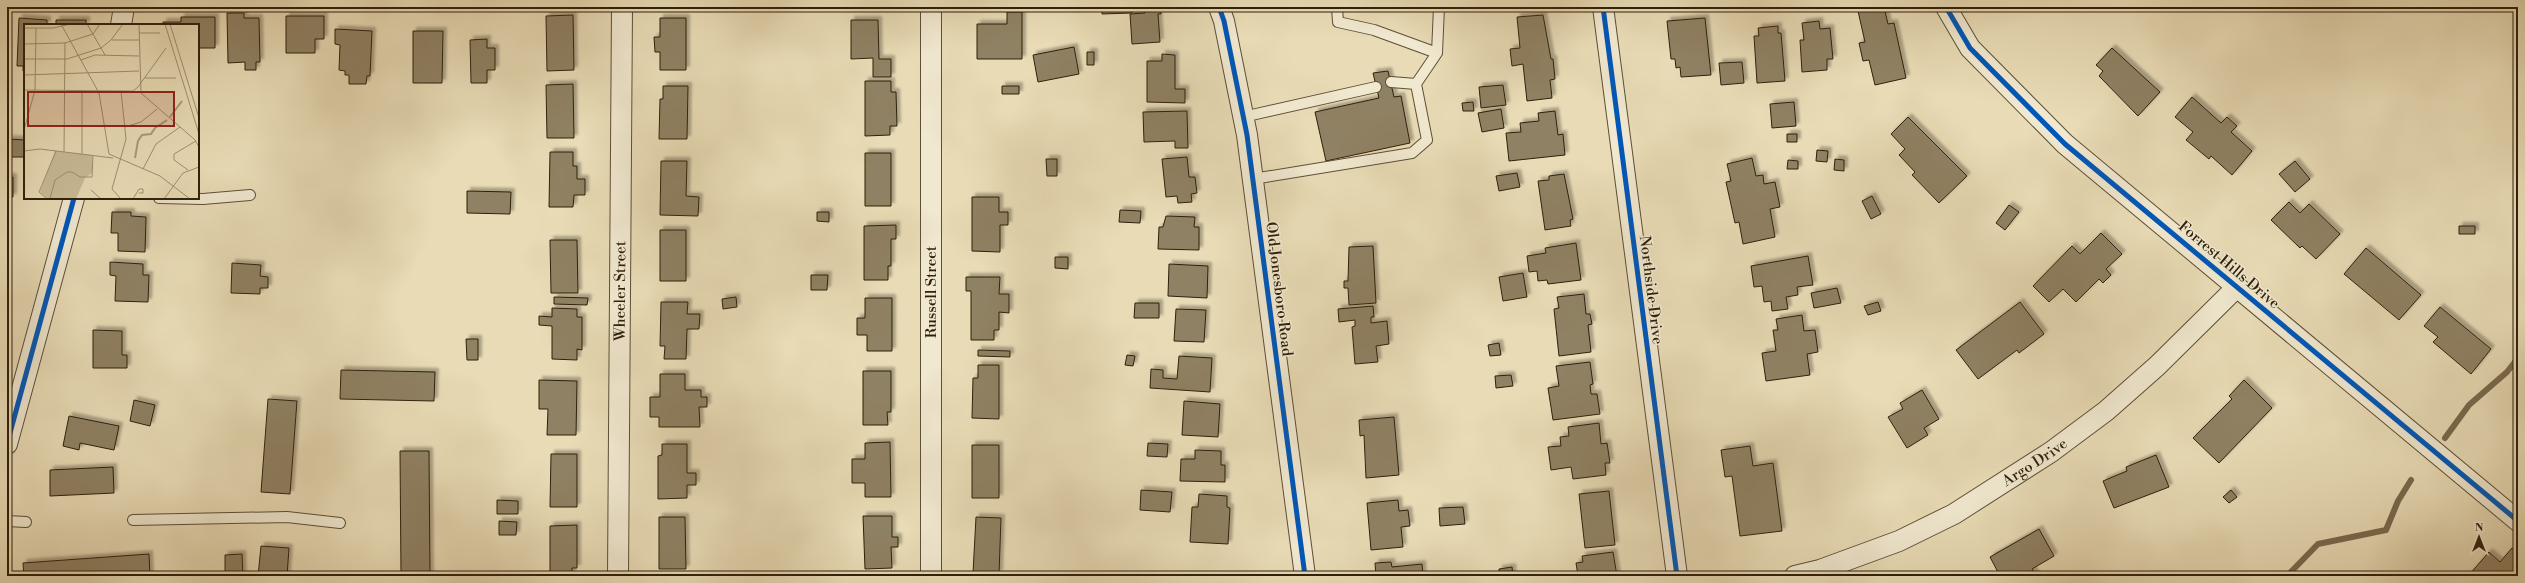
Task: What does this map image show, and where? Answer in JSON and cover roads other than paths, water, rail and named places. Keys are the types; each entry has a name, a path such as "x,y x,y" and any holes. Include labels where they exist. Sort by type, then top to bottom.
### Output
{"street":[{"path":"121,24 124,7"},
{"name":"Wheeler Street","path":"618,576 622,7"},
{"name":"Russell Street","path":"931,7 931,576"},
{"name":"Old Jonesboro Road","path":"1218,7 1224,21 1243,117 1253,179 1305,576"},
{"name":"Northside Drive","path":"1602,7 1677,576"},
{"name":"Forrest Hills Drive","path":"1946,7 1970,48 2065,144 2236,288 2518,520"},
{"path":"7,444 74,199"},
{"name":"Argo Drive","path":"1795,576 1820,570 1906,538 1954,514 2052,452 2106,411 2158,366 2236,288"}],"lane":[{"path":"1336,7 1338,22 1374,30 1437,53"},
{"path":"1253,179 1412,153 1427,140 1416,84 1437,53 1439,7"},
{"path":"1391,82 1416,84"},
{"path":"1243,117 1376,87"},
{"path":"199,199 250,195"},
{"path":"133,520 287,517 340,523"},
{"path":"7,521 26,522"}],"waterway":[{"path":"2445,438 2469,405 2507,372 2518,358"},
{"path":"2287,576 2318,544 2386,530 2398,501 2411,480"}]}
